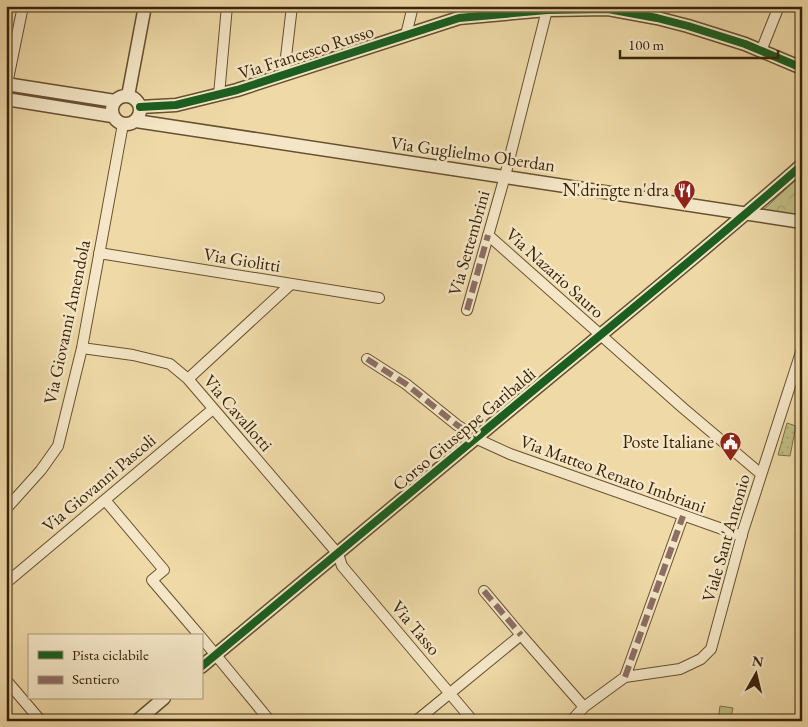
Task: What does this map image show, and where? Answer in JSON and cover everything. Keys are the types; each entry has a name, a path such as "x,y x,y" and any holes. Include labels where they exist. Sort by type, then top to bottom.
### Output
{"street":[{"path":"23,6 7,84 115,101"},
{"path":"128,96 145,6"},
{"path":"219,95 227,6"},
{"path":"284,74 292,6"},
{"path":"406,35 413,6"},
{"path":"762,51 778,6"},
{"name":"Via Francesco Russo","path":"140,107 176,105 219,95 459,18 547,8 608,9 657,18 688,26 762,51 802,68"},
{"name":"Via Settembrini","path":"467,310 505,176 547,8"},
{"path":"6,99 112,116 123,124 136,121 140,107 135,99 128,96 121,97 115,101 112,108 112,116"},
{"path":"176,105 178,128"},
{"name":"Via Guglielmo Oberdan","path":"136,121 802,222"},
{"name":"Via Giovanni Amendola","path":"6,509 41,470 58,446 82,348 123,124"},
{"name":"Corso Giuseppe Garibaldi","path":"202,666 601,336 747,214 802,165"},
{"name":"Via Nazario Sauro","path":"488,235 601,336 761,474"},
{"name":"Via Giolitti","path":"99,253 379,298"},
{"path":"188,378 291,284"},
{"name":"Via Cavallotti","path":"82,348 133,355 170,364 188,378 338,554"},
{"name":"Viale Sant'Antonio","path":"572,721 584,707 625,677 680,669 701,659 711,649 742,536 761,474 800,362 802,349"},
{"name":"Corso Giuseppe Garibaldi","path":"367,359 406,384 476,438"},
{"name":"Via Giovanni Pascoli","path":"6,583 213,409"},
{"name":"Via Matteo Renato Imbriani","path":"476,438 510,454 742,536"},
{"path":"105,500 164,570 152,580 199,634"},
{"path":"625,677 683,516"},
{"name":"Via Tasso","path":"338,554 342,566 473,721"},
{"path":"484,591 584,707 579,721"},
{"path":"416,721 522,635"},
{"path":"202,637 270,721"},
{"path":"6,680 41,721"},
{"path":"137,721 162,700"}],"green space":[{"path":"802,174 802,218 761,212"},
{"path":"787,423 796,426 790,456 778,455"},
{"path":"720,706 733,708 730,721 718,721"}],"marked path":[{"path":"467,310 488,235"},
{"path":"367,359 406,384 457,425 476,437"},
{"path":"625,677 683,516"},
{"path":"484,591 521,635"}],"cycle path":[{"path":"140,107 176,105 237,90 459,18 547,10 608,9 657,18 745,44 802,68"},
{"path":"202,666 681,269 802,165"}],"place":[{"name":"N'dringte n'dra","path":"685,209"},
{"name":"Poste Italiane","path":"730,461"}]}
